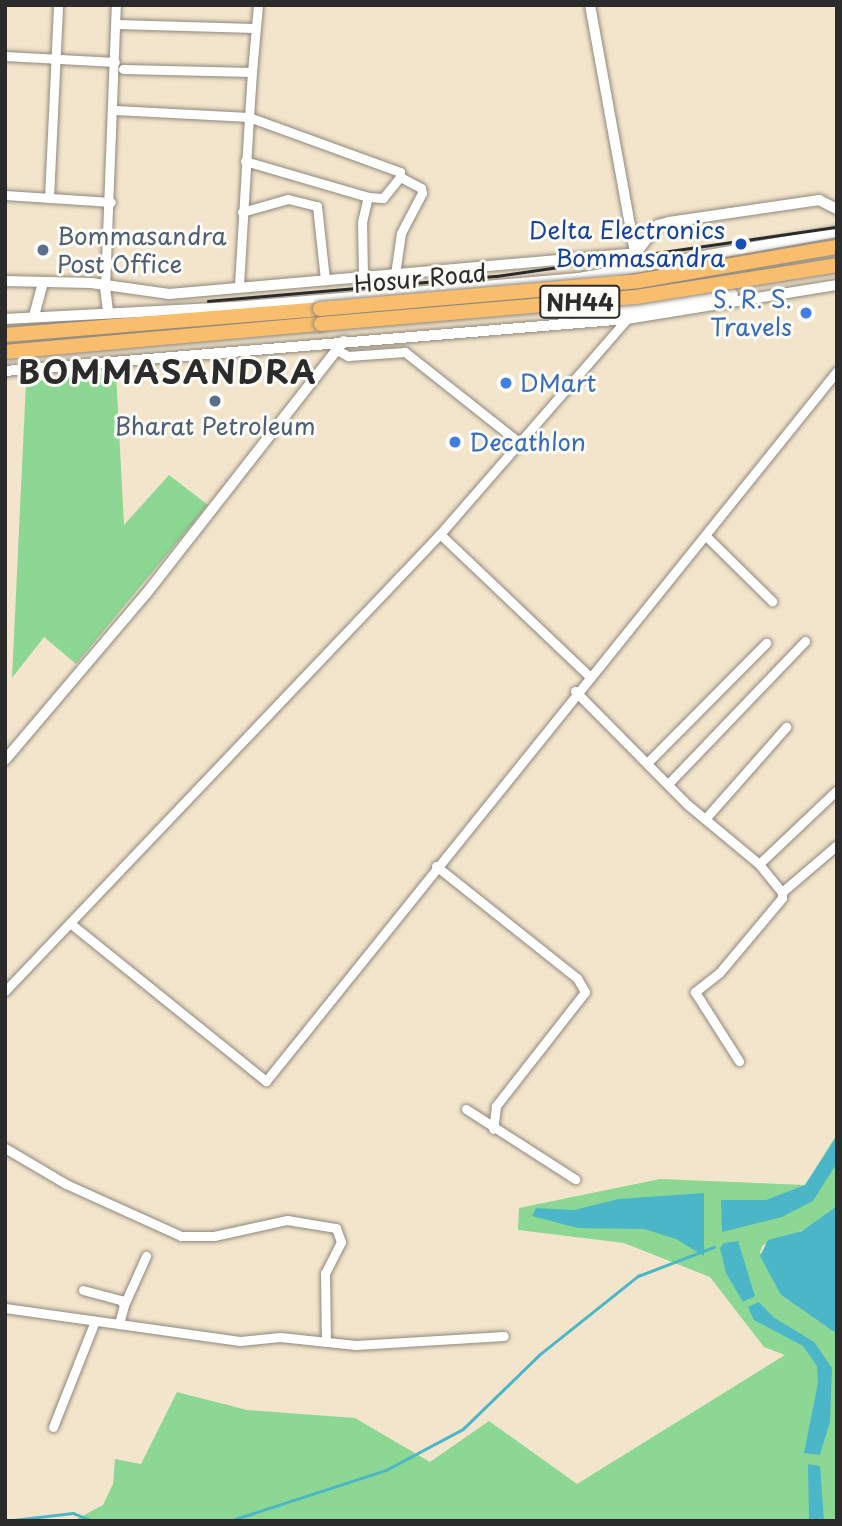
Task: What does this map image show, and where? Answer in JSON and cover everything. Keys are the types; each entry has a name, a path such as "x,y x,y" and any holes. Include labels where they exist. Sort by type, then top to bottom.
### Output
{"highway":[{"name":"Hosur Road","path":"5,335 638,281 837,247"},
{"name":"Hosur Road","path":"5,352 636,297 837,265"}],"street":[{"path":"49,198 58,58 58,5"},
{"path":"108,313 105,287 115,110 117,5"},
{"path":"239,287 245,161 258,5"},
{"path":"5,991 440,534 627,314 636,269 636,253 590,5"},
{"path":"116,24 255,28"},
{"path":"5,56 115,62"},
{"path":"123,69 252,72"},
{"path":"115,110 249,117 400,172 400,177 383,198 368,197 245,161"},
{"path":"395,274 401,233 422,193 422,188 400,177"},
{"path":"5,195 111,202"},
{"path":"363,276 362,222 368,197"},
{"path":"242,212 288,200 317,206 325,280"},
{"path":"5,281 169,294 636,253 658,225 669,222 819,200 837,209"},
{"path":"5,319 169,310 579,278 837,232"},
{"path":"579,278 580,313"},
{"path":"34,316 43,282"},
{"path":"5,371 340,345 561,324 837,285"},
{"path":"169,294 169,310"},
{"path":"561,324 570,313 627,314"},
{"path":"340,345 348,356 405,352 520,443"},
{"path":"5,760 146,594 340,345"},
{"path":"70,923 266,1081 575,691 706,536 837,372"},
{"path":"440,534 588,675"},
{"path":"706,536 772,601"},
{"path":"668,784 805,641"},
{"path":"648,762 766,643"},
{"path":"575,691 705,819 759,864 782,892 782,898 719,973 695,992 739,1061"},
{"path":"705,819 786,727"},
{"path":"759,864 836,791"},
{"path":"782,892 837,845"},
{"path":"436,866 577,978 585,992 496,1106 493,1129"},
{"path":"466,1109 493,1129 575,1179"},
{"path":"5,1148 66,1184 181,1236 214,1236 287,1220 335,1228 341,1241 326,1273 326,1342"},
{"path":"119,1325 124,1305 146,1256"},
{"path":"83,1290 124,1305"},
{"path":"5,1308 240,1340 280,1338 356,1345 504,1336"},
{"path":"53,1427 95,1321"}],"green space":[{"path":"116,373 124,525 169,475 208,505 76,664 44,637 12,678 26,382"},
{"path":"837,1134 837,1206 811,1227 763,1245 760,1252 781,1295 837,1334 837,1521 73,1521 103,1505 113,1484 115,1459 141,1464 177,1392 247,1410 355,1418 430,1462 489,1421 577,1484 785,1355 764,1347 710,1277 624,1243 518,1230 519,1208 660,1179 805,1185"}],"water":[{"path":"837,1136 837,1163 813,1201 782,1217 722,1232 721,1200 766,1200 805,1185"},
{"path":"704,1193 704,1256 676,1239 644,1229 578,1228 532,1216 536,1208 574,1210 619,1199"},
{"path":"837,1206 837,1334 781,1295 760,1256 768,1240 802,1231"},
{"path":"738,1241 755,1296 743,1302 726,1273 720,1248 724,1243"},
{"path":"759,1302 773,1317 814,1342 832,1368 830,1422 820,1455 804,1453 818,1383 817,1366 803,1346 754,1320 748,1307"},
{"path":"808,1464 820,1466 824,1521 809,1521"}],"waterway":[{"path":"229,1521 386,1470 463,1429 539,1355 638,1276 714,1247"},
{"path":"5,1521 73,1513 93,1521"}],"railway":[{"path":"208,301 496,276 837,227"}],"place":[{"name":"Delta Electronics Bommasandra","path":"741,244"},
{"name":"Bommasandra Post Office","path":"43,250"},
{"name":"S. R. S. Travels","path":"806,313"},
{"name":"DMart","path":"506,383"},
{"name":"Bharat Petroleum","path":"215,401"},
{"name":"Decathlon","path":"455,442"}],"district":[{"name":"BOMMASANDRA","path":"168,371"}]}
